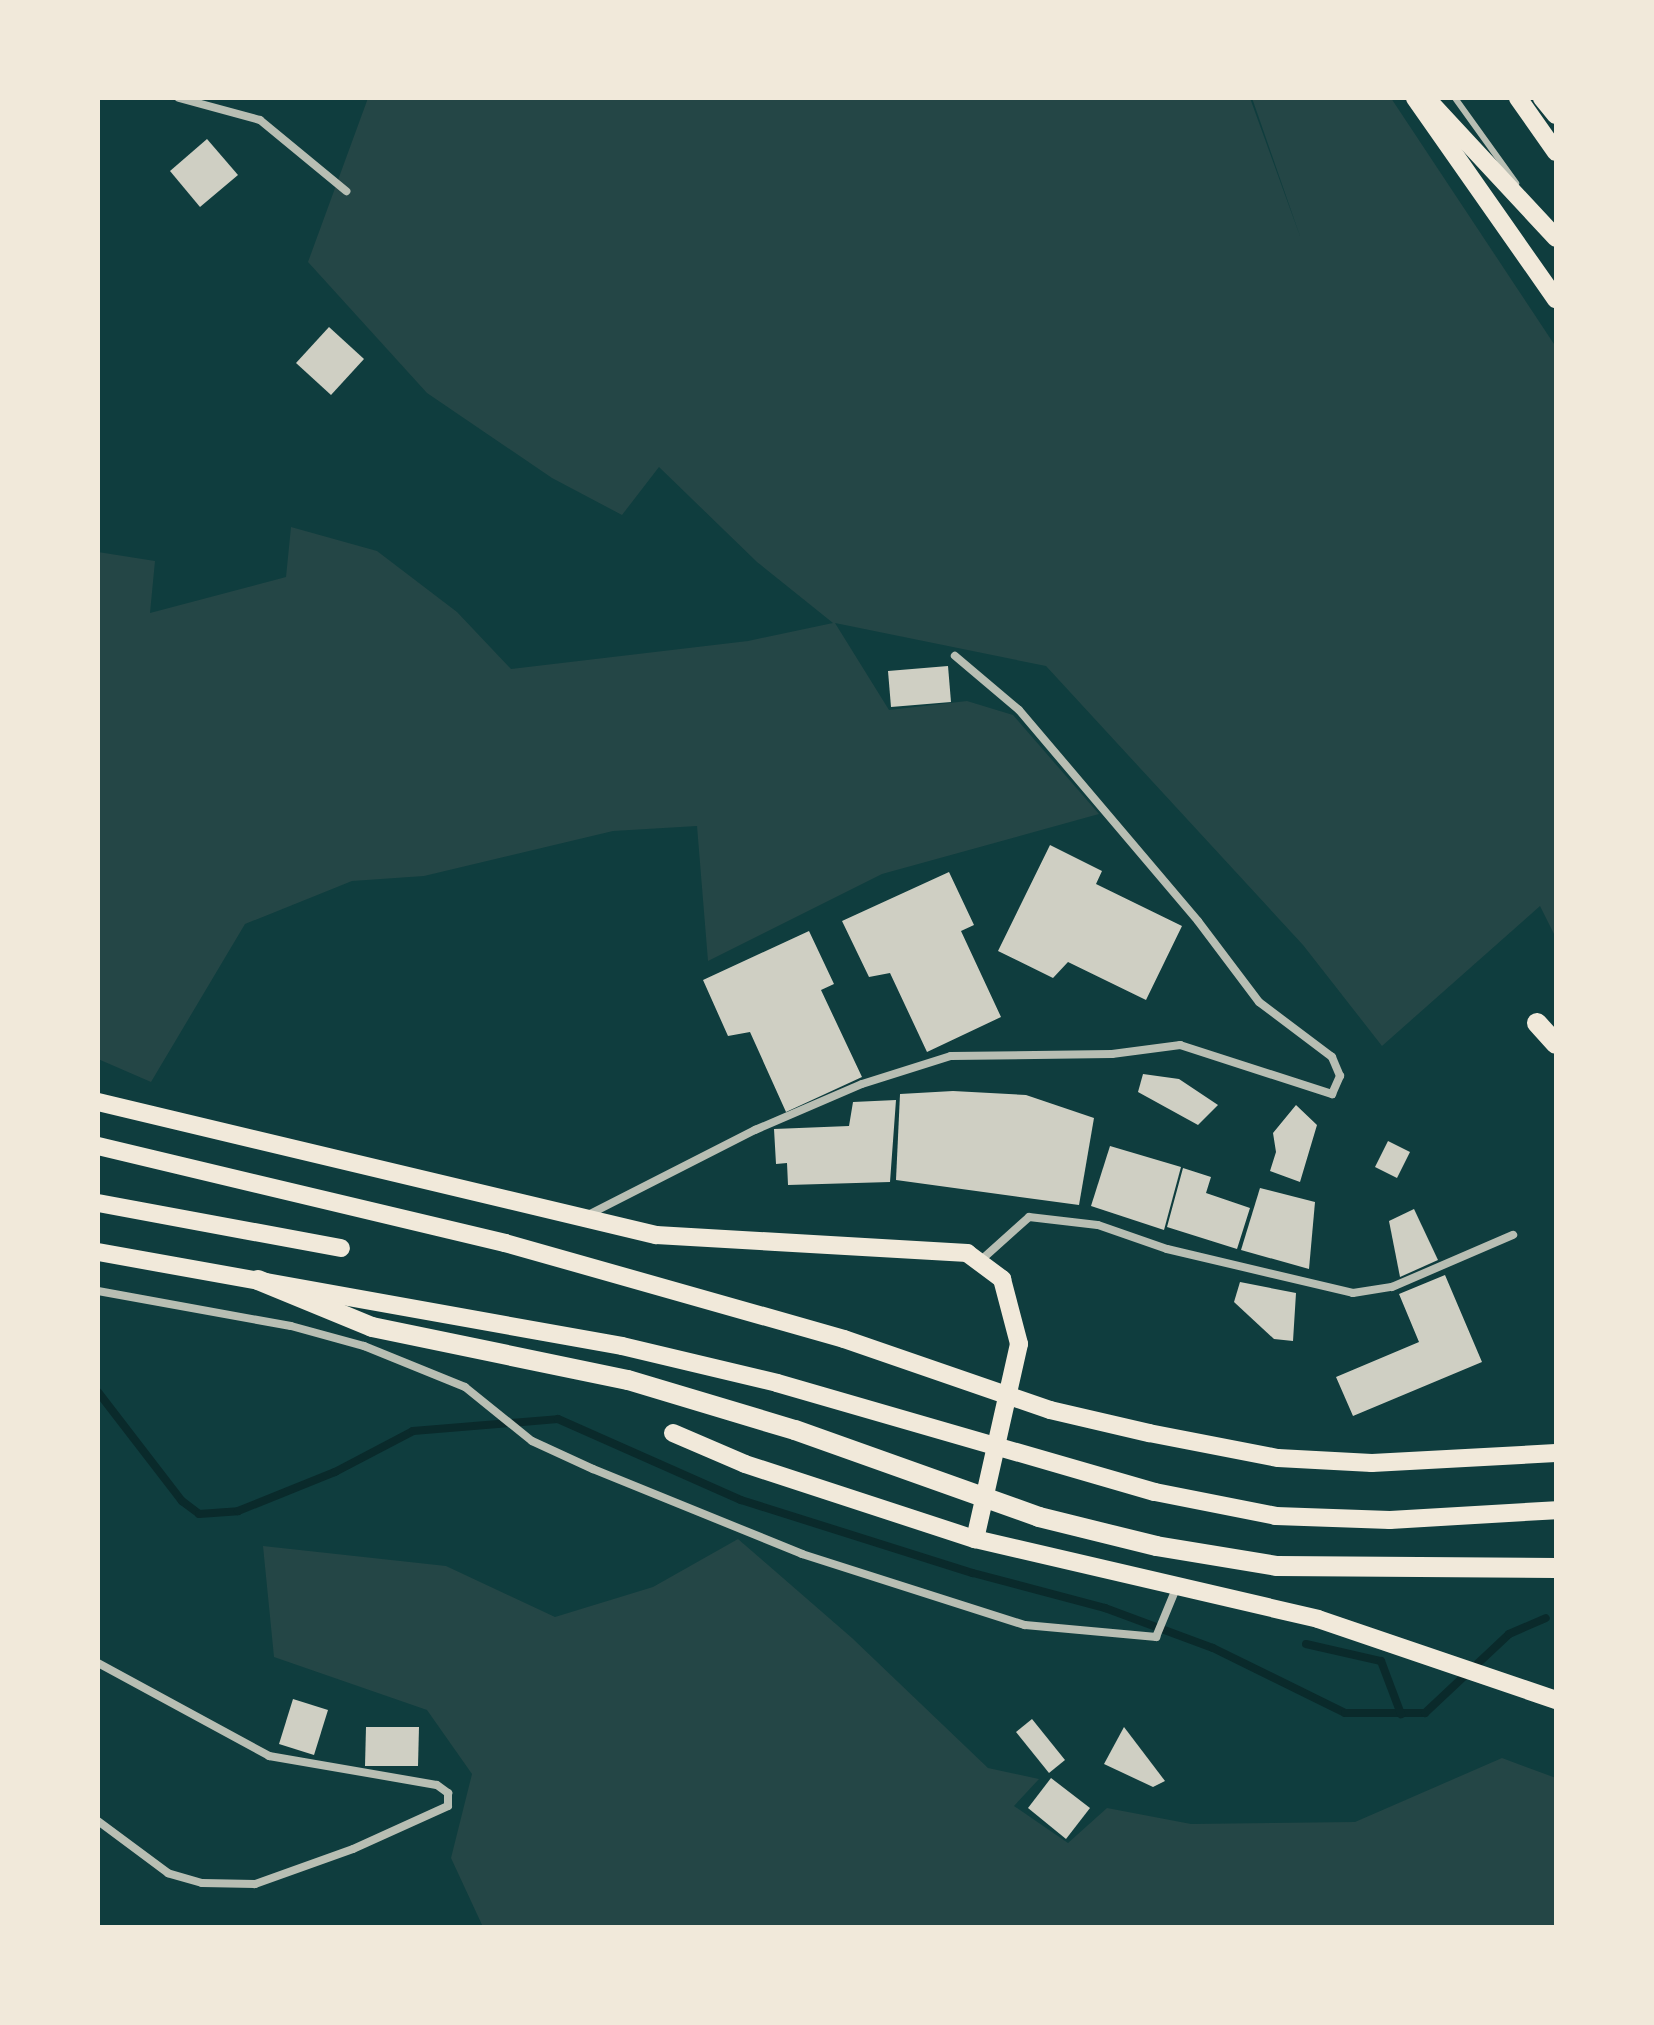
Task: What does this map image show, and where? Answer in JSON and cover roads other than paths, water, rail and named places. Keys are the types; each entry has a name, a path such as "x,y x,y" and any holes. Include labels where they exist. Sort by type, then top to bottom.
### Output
{"highway":[{"path":"1537,1023 1556,1044"},
{"path":"258,1280 372,1327 628,1380 795,1430 1039,1517 1156,1546 1277,1566 1556,1568"}],"main road":[{"path":"1415,98 1556,299"},
{"path":"1426,98 1556,237"},
{"path":"1518,98 1556,152"},
{"path":"1542,98 1556,115"},
{"path":"98,1102 656,1235 889,1245 967,1253 1002,1279 1019,1344 975,1539"},
{"path":"98,1146 505,1243 844,1339 1050,1410 1149,1433 1293,1459 1372,1463 1556,1453"},
{"path":"98,1203 341,1248"},
{"path":"98,1252 622,1346 777,1383 1155,1492 1276,1516 1390,1520 1556,1510"},
{"path":"673,1433 745,1464 975,1539 1318,1619 1556,1700"}],"street":[{"path":"179,98 260,120 346,191"},
{"path":"582,1218 755,1130 862,1084 951,1056 1112,1054 1180,1045 1332,1094 1340,1076 1332,1057 1259,1002 1198,921 1019,710 955,656"},
{"path":"980,1261 1029,1217 1098,1225 1167,1249 1353,1293 1392,1287 1513,1235"},
{"path":"98,1291 291,1326 364,1346 465,1387 532,1441 802,1554 939,1601 1025,1625 1156,1637 1169,1614 1177,1586"},
{"path":"98,1663 269,1756 437,1785 448,1793 448,1806 353,1849 255,1884 202,1883 168,1873 98,1821"}],"lane":[{"path":"1455,98 1556,237"}],"waterway":[{"path":"98,1392 182,1501 199,1514 238,1511 335,1472 413,1431 558,1419 741,1500 973,1573 1105,1608 1213,1648 1345,1713 1425,1713 1509,1634 1546,1618"},
{"path":"1306,1644 1381,1661 1401,1714"}]}
